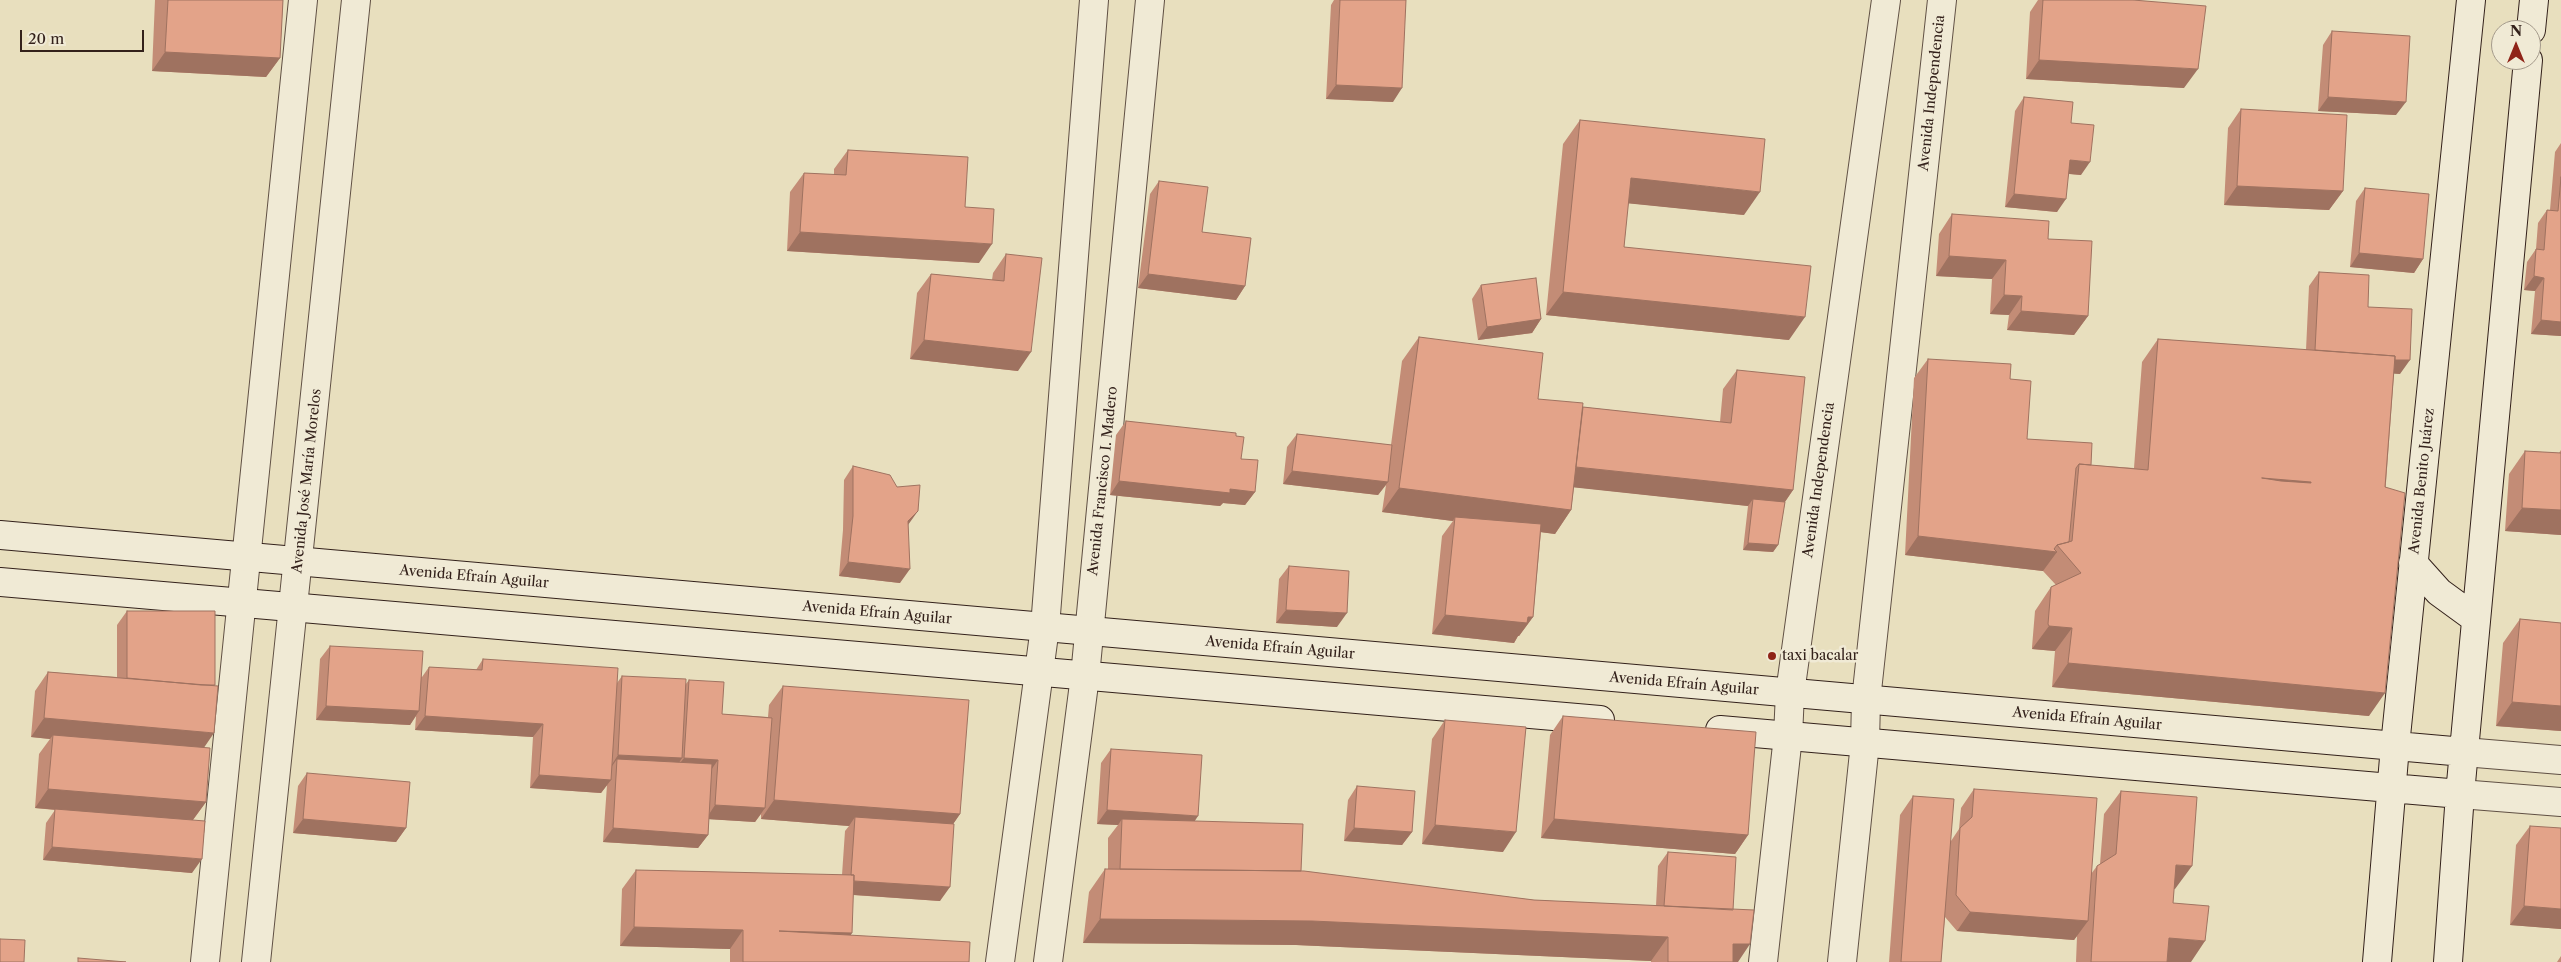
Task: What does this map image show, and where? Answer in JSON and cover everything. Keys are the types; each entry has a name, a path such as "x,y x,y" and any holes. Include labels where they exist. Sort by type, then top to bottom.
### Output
{"main road":[{"path":"205,962 303,0"},
{"name":"Avenida José María Morelos","path":"256,962 356,0"},
{"path":"1000,962 1045,627 1094,0"},
{"name":"Avenida Francisco I. Madero","path":"1048,962 1085,676 1150,0"},
{"name":"Avenida Independencia","path":"1763,962 1788,736 1790,693 1886,0"},
{"name":"Avenida Independencia","path":"1842,962 1865,743 1866,700 1942,0"},
{"name":"Avenida Benito Juárez","path":"2377,962 2395,746 2470,0"},
{"path":"2532,20 2534,0"},
{"path":"2448,962 2460,794 2527,70"},
{"name":"Avenida Efraín Aguilar","path":"0,535 2561,760"},
{"path":"2413,563 2439,592 2476,619"},
{"path":"0,582 1629,722"},
{"path":"1699,728 2561,802"}],"building":[{"path":"168,0 283,0 280,58 165,52"},
{"path":"1340,0 1406,0 1402,88 1336,85"},
{"path":"2043,0 2133,0 2206,6 2198,69 2039,60"},
{"path":"2332,31 2410,36 2406,102 2328,97"},
{"path":"2024,97 2073,102 2071,123 2094,125 2090,162 2070,160 2066,199 2014,194"},
{"path":"2241,109 2347,115 2343,191 2237,186"},
{"path":"1580,120 1765,139 1760,192 1631,178 1624,247 1811,266 1805,317 1563,292"},
{"path":"848,150 968,157 965,207 994,209 992,244 800,232 804,173 846,175"},
{"path":"2561,177 2561,322 2541,320 2544,278 2534,276 2536,249 2544,250 2547,210 2558,211"},
{"path":"1159,181 1208,187 1202,232 1251,238 1245,286 1148,274"},
{"path":"2365,188 2429,194 2423,259 2359,253"},
{"path":"1952,214 2049,221 2048,239 2092,241 2088,316 2021,311 2022,296 2004,295 2006,260 1949,256"},
{"path":"1006,254 1042,258 1031,352 924,340 931,274 1004,281"},
{"path":"2319,272 2369,275 2368,307 2412,309 2410,360 2395,360 2395,356 2315,350"},
{"path":"1536,278 1541,319 1487,327 1481,285"},
{"path":"1419,337 1543,353 1538,399 1583,403 1571,510 1399,488"},
{"path":"2158,339 2395,356 2385,487 2405,493 2385,693 2068,663 2072,628 2049,626 2048,624 2051,587 2081,573 2057,545 2072,541 2079,464 2148,470","holes":["2262,478 2311,482 2281,481"]},
{"path":"1928,359 2011,364 2010,379 2031,381 2027,439 2092,443 2091,465 2079,464 2076,468 2069,542 2057,545 2054,549 2057,552 1918,536"},
{"path":"1737,370 1805,377 1793,490 1576,467 1583,407 1731,423"},
{"path":"1126,421 1236,433 1236,436 1244,437 1241,459 1258,460 1255,492 1230,489 1230,493 1119,481"},
{"path":"1297,434 1392,445 1388,482 1292,471"},
{"path":"2525,451 2561,453 2561,510 2522,508"},
{"path":"853,466 890,475 897,487 920,485 918,511 908,521 910,569 848,562 853,516"},
{"path":"1753,499 1785,502 1778,545 1748,543"},
{"path":"1455,517 1541,524 1533,617 1528,617 1527,623 1445,615"},
{"path":"1289,566 1349,571 1347,613 1286,610"},
{"path":"127,611 215,611 215,685 127,678"},
{"path":"2520,619 2561,623 2561,706 2512,702"},
{"path":"330,646 423,651 419,711 326,706"},
{"path":"483,659 618,668 611,780 539,775 543,724 425,716 429,667 482,670"},
{"path":"48,672 218,686 214,733 44,718"},
{"path":"622,676 686,679 682,758 618,755"},
{"path":"689,680 724,682 722,714 772,718 765,808 715,805 718,760 684,758"},
{"path":"783,686 969,700 960,814 774,800"},
{"path":"1563,716 1756,732 1748,835 1554,819"},
{"path":"1445,720 1526,727 1516,832 1435,825"},
{"path":"53,735 210,748 206,802 48,789"},
{"path":"1111,749 1202,755 1198,816 1107,810"},
{"path":"617,759 712,764 708,835 613,828"},
{"path":"307,773 410,782 406,828 303,819"},
{"path":"1357,786 1415,791 1412,832 1354,828"},
{"path":"1974,789 2097,798 2088,921 1970,912 1956,895 1960,828 1972,817"},
{"path":"2121,791 2197,797 2192,866 2176,865 2173,903 2209,906 2205,941 2169,938 2167,962 2091,962 2097,866 2116,854"},
{"path":"1913,796 1954,799 1941,962 1901,962"},
{"path":"55,809 205,821 202,859 52,847"},
{"path":"855,817 954,824 950,887 854,881 854,875 851,875"},
{"path":"1122,819 1303,824 1301,871 1120,869"},
{"path":"2530,826 2561,828 2561,909 2524,906"},
{"path":"1668,852 1736,857 1733,910 1664,906"},
{"path":"1105,869 1304,871 1534,900 1754,910 1750,944 1733,944 1733,962 1668,962 1668,937 1312,921 1100,919"},
{"path":"636,870 854,875 852,933 779,931 970,942 969,962 743,962 743,930 634,927"},
{"path":"0,939 25,940 24,962 0,962"},
{"path":"78,958 126,962 78,962"}],"place":[{"name":"taxi bacalar","path":"1772,656"}]}
